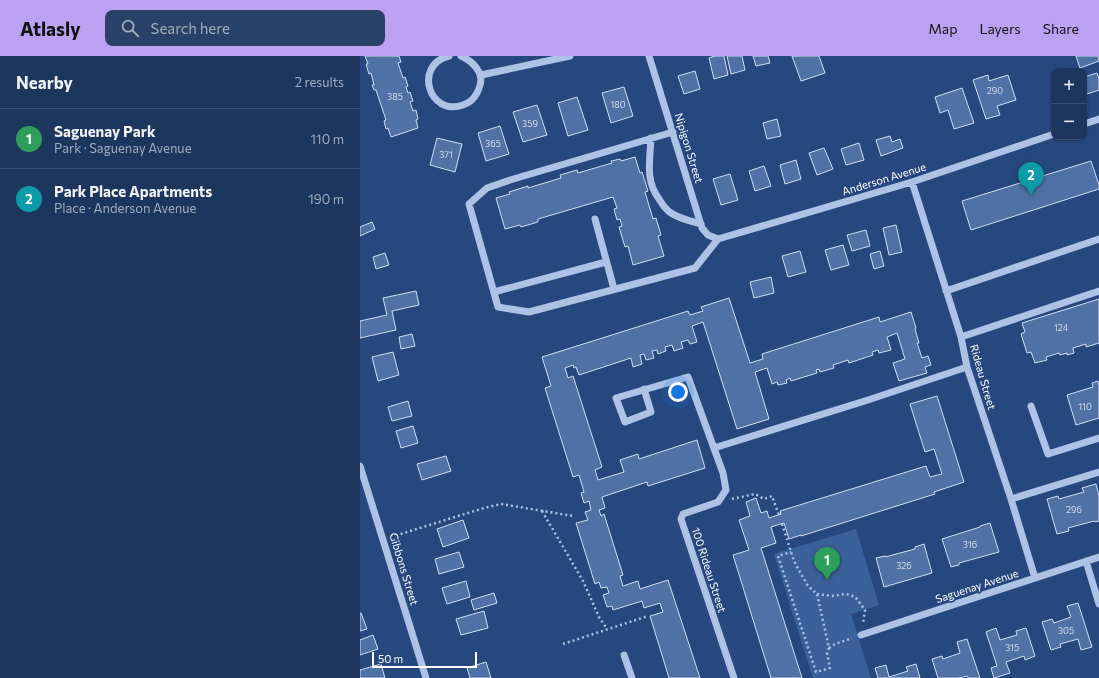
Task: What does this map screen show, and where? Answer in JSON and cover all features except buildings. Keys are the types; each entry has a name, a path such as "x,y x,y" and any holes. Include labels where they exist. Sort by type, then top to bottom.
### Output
{"street":[{"path":"449,56 436,62 429,76 429,84 433,95 439,102 445,105 458,106 467,103 474,97 481,84 481,75 469,60 461,56"},
{"path":"481,75 570,56"},
{"name":"Nipigon Street","path":"649,56 702,228 708,235 718,239"},
{"path":"1087,123 1099,119"},
{"path":"673,132 498,184 487,188 469,204 498,307 529,312 695,268 718,239"},
{"name":"Anderson Avenue","path":"718,239 912,182 1051,135"},
{"path":"652,138 649,171 651,184 655,194 663,205 672,213 701,224"},
{"name":"Rideau Street","path":"912,182 961,337 967,367 1011,499 1035,578"},
{"path":"595,219 614,289"},
{"path":"946,290 1099,239"},
{"path":"494,292 606,262"},
{"path":"961,337 1099,291"},
{"path":"714,448 868,400 967,367"},
{"path":"644,389 651,412 625,422 616,398 644,389 688,377 723,473 726,490 718,502"},
{"path":"1031,406 1048,454 1099,438"},
{"name":"Gibbons Street","path":"360,466 426,678"},
{"path":"1011,499 1099,472"},
{"name":"100 Rideau Street","path":"718,502 683,514 681,519 734,678"},
{"name":"Saguenay Avenue","path":"862,635 1099,557"},
{"path":"1086,561 1099,604"},
{"path":"624,655 632,678"}],"path":[{"path":"718,502 755,494 764,499 772,496 779,515"},
{"path":"383,540 501,504 573,516"},
{"path":"541,511 582,581 598,617 607,629"},
{"path":"782,524 791,552 808,586 817,594 832,596 845,594 851,595 856,598 866,610 862,635 835,644 829,648"},
{"path":"791,552 778,556 816,672 830,668 827,653 829,648 817,594"},
{"path":"562,644 648,616"}],"shaded area":[{"path":"856,529 879,605 851,614 871,678 813,678 774,554"}],"place":[{"name":"Park Place Apartments","path":"1031,195"},
{"name":"Saguenay Park","path":"827,580"}]}
